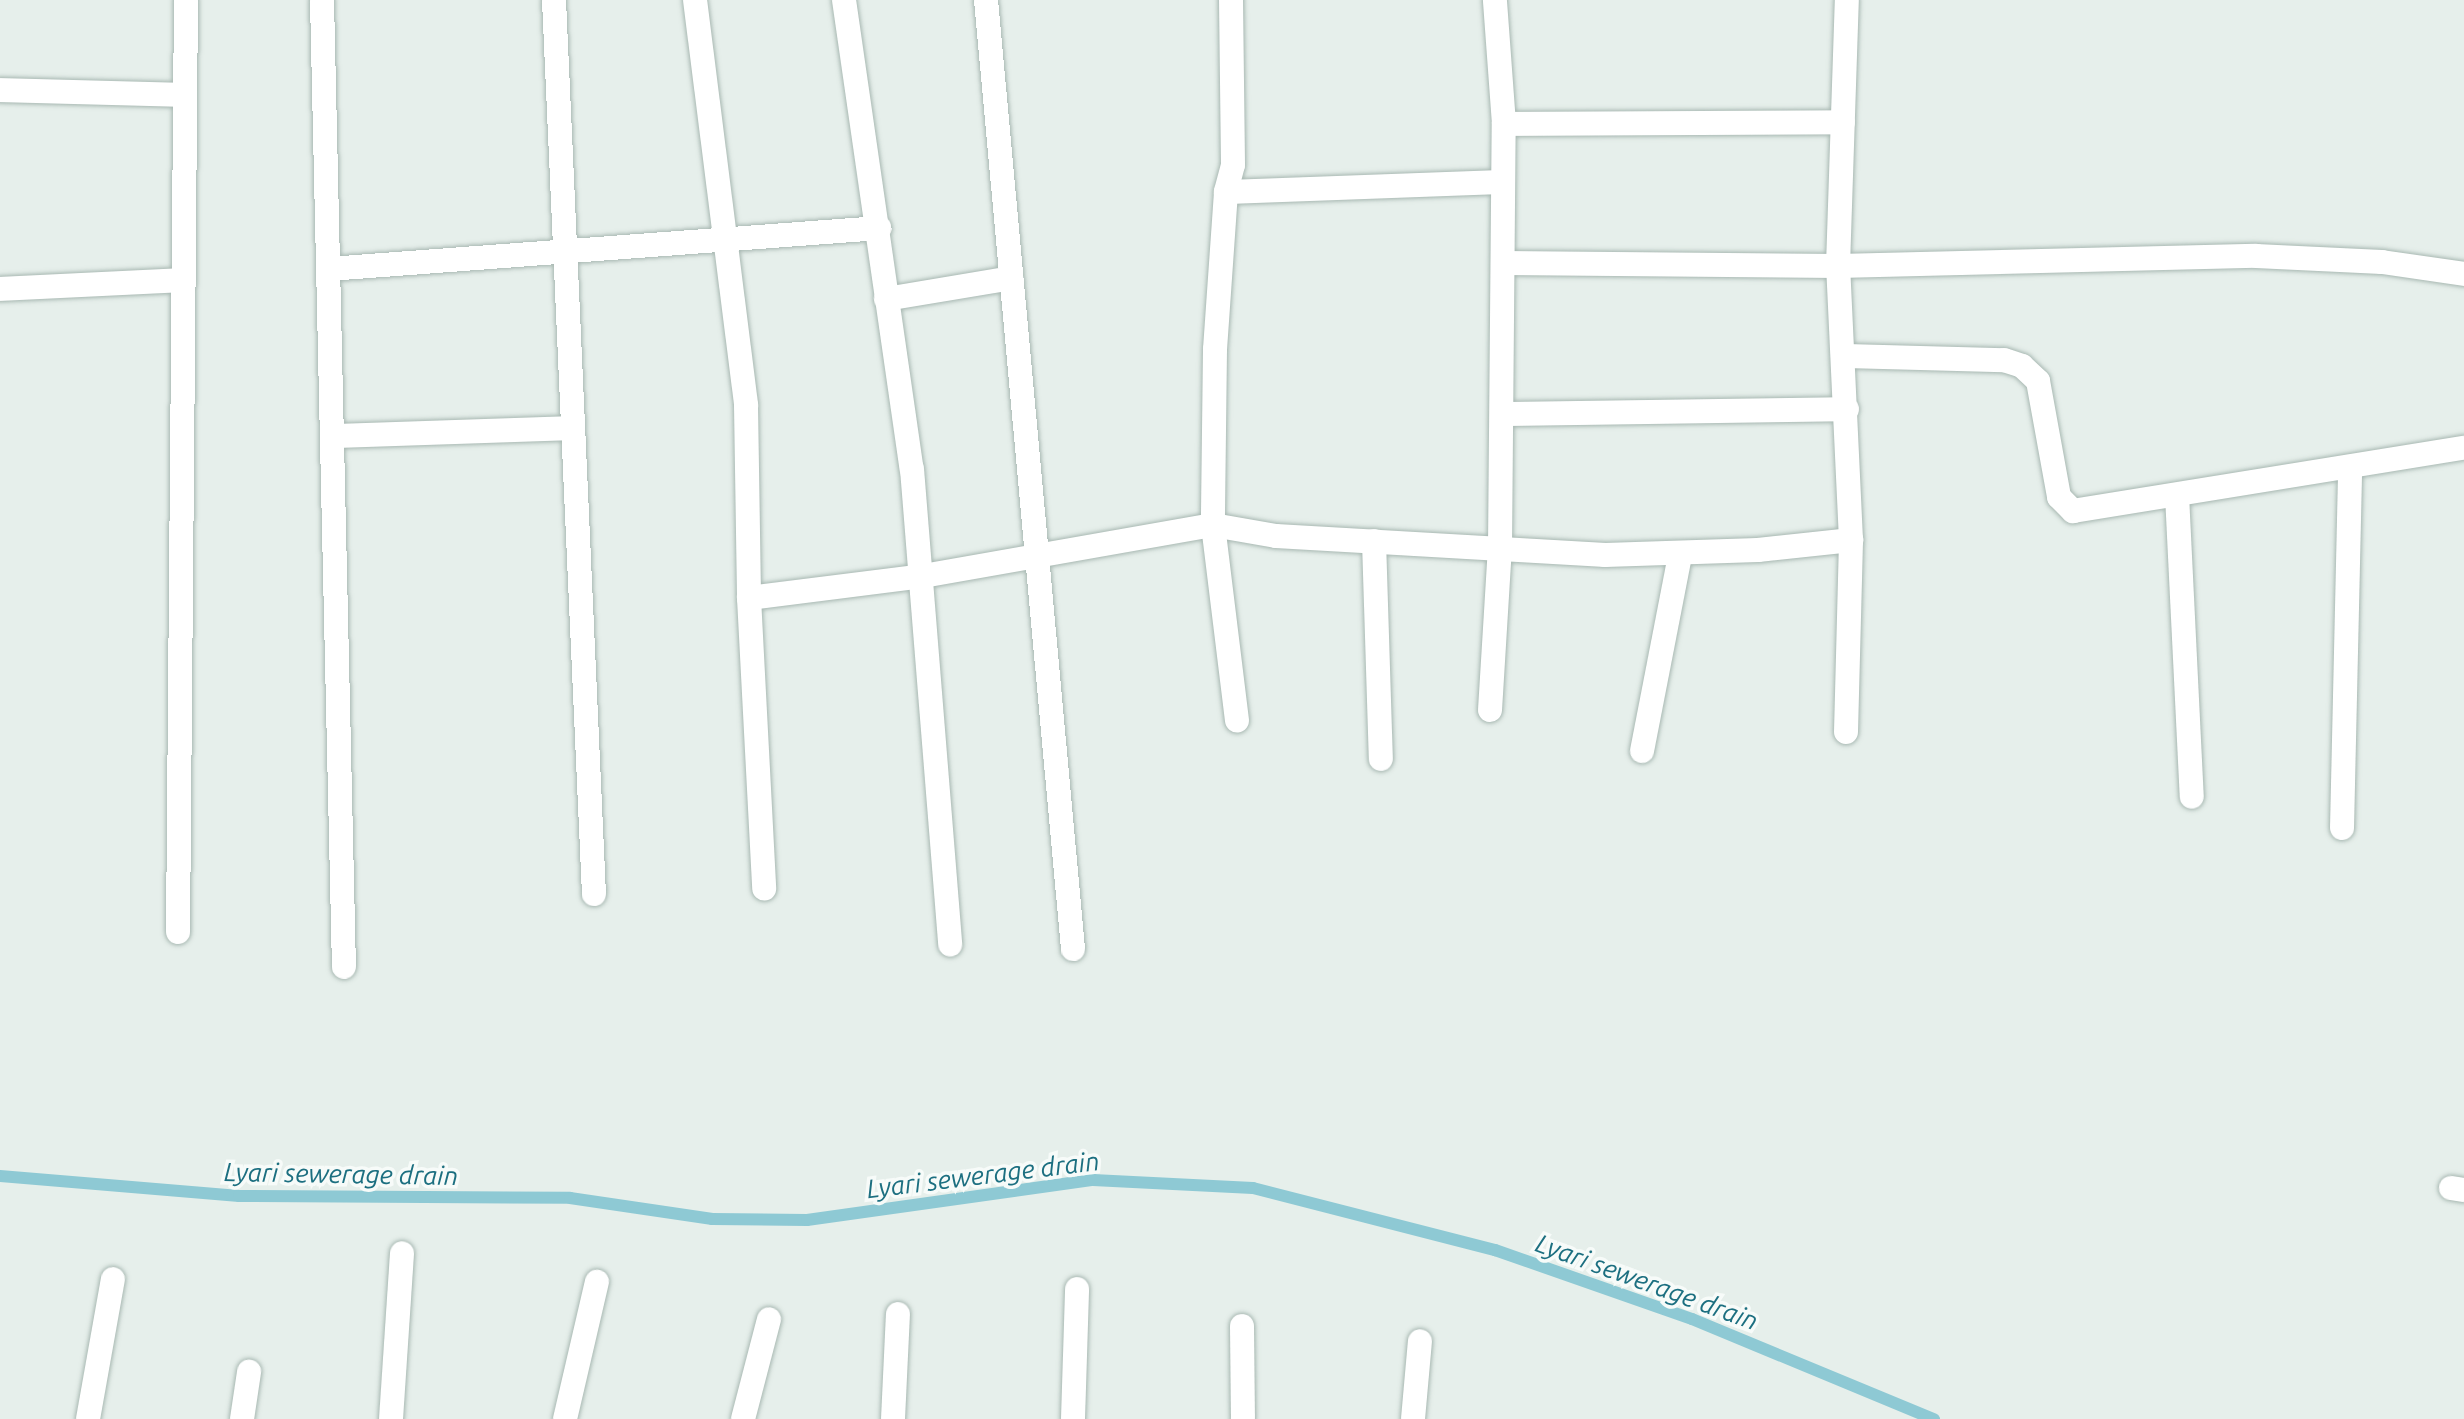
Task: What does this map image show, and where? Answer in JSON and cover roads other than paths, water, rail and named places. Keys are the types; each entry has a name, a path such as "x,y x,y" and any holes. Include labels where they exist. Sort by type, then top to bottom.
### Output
{"street":[{"path":"178,932 186,0"},
{"path":"322,0 344,967"},
{"path":"554,0 570,428 594,894"},
{"path":"695,0 722,240 746,405 749,598 764,889"},
{"path":"844,0 879,228 923,576 950,944"},
{"path":"986,0 1073,949"},
{"path":"1231,0 1233,165 1226,192 1215,349 1213,525 1237,721"},
{"path":"1490,710 1500,548 1502,414 1504,124 1495,0"},
{"path":"1846,732 1851,540 1846,356 1838,266 1847,0"},
{"path":"0,90 185,95"},
{"path":"1504,124 1843,122"},
{"path":"1226,192 1503,182"},
{"path":"329,269 879,228"},
{"path":"1503,263 1838,266 2256,256 2382,262 2464,274"},
{"path":"886,299 1011,278"},
{"path":"0,289 183,280"},
{"path":"1846,356 2004,360 2022,366 2038,381 2064,507 2073,511 2464,448"},
{"path":"1502,414 1847,409"},
{"path":"333,436 570,428"},
{"path":"2342,828 2350,467"},
{"path":"2177,495 2192,797"},
{"path":"749,598 923,576 1213,525 1276,536 1680,555 1851,540"},
{"path":"1374,541 1381,759"},
{"path":"1642,751 1680,555"},
{"path":"391,1419 402,1253"},
{"path":"88,1419 113,1279"},
{"path":"565,1419 597,1282"},
{"path":"1073,1419 1077,1289"},
{"path":"893,1419 898,1314"},
{"path":"743,1419 769,1319"},
{"path":"1242,1326 1243,1419"},
{"path":"1413,1419 1420,1341"},
{"path":"242,1419 249,1372"}],"waterway":[{"name":"Lyari sewerage drain","path":"0,1176 239,1196 570,1198 712,1219 807,1220 1093,1180 1253,1188 1495,1250 1692,1319 1934,1419"}]}
